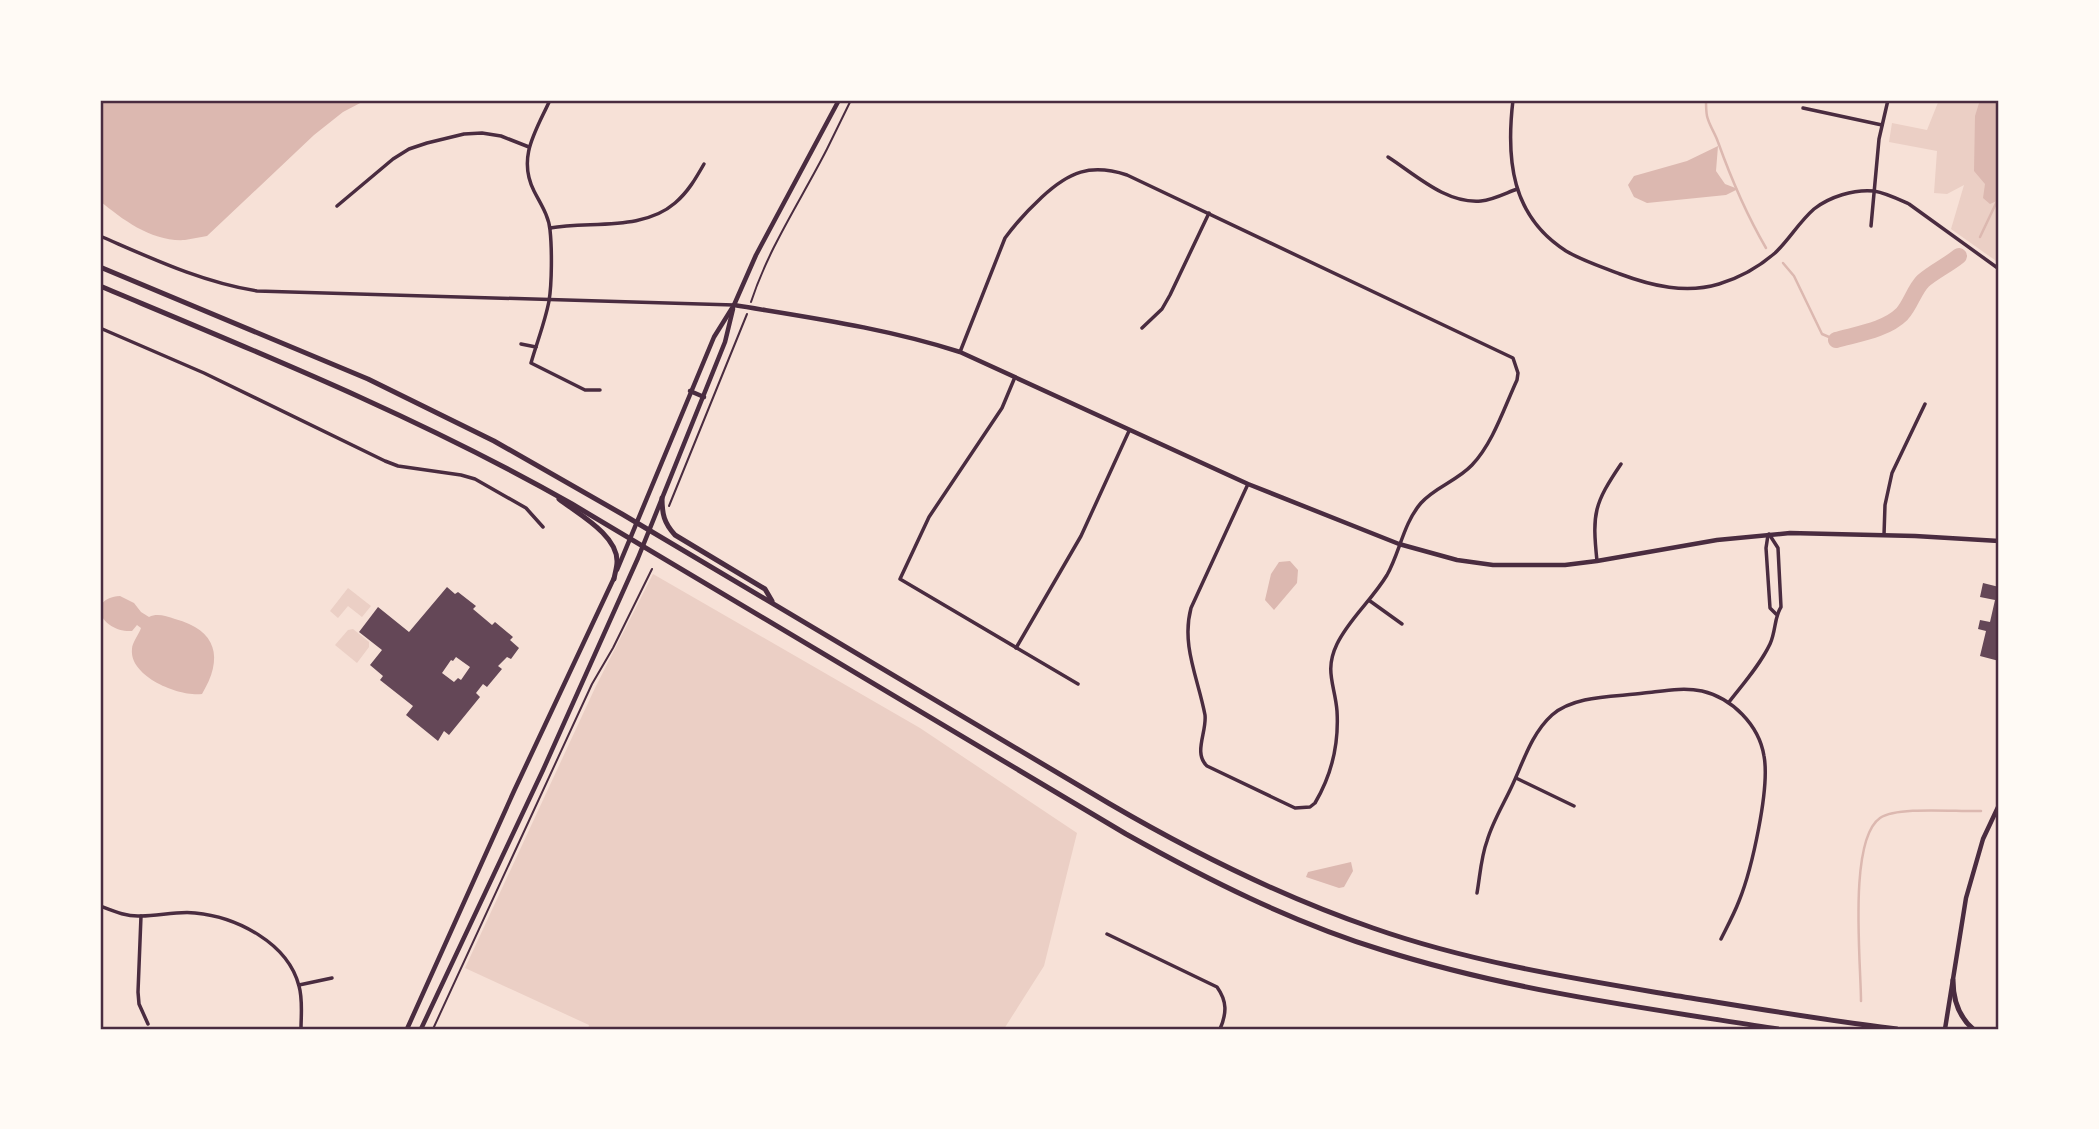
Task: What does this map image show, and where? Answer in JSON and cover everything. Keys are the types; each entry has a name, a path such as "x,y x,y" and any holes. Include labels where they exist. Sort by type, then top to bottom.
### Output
{"main road":[{"path":"100,267 324,360 423,405 536,464 1169,839 1264,886 1332,914 1416,942 1521,969 1897,1029"},
{"path":"100,286 392,410 545,488 1126,834 1270,908 1381,950 1506,984 1778,1029"},
{"path":"545,488 606,535 614,546 617,561 614,579"},
{"path":"662,498 664,518 675,535 765,589 773,604"},
{"path":"1953,980 1955,1002 1965,1021 1973,1029"}],"street":[{"path":"550,100 529,147 526,167 550,229 549,299 531,363 585,390 600,390"},
{"path":"407,1029 509,802 614,579 714,337 734,305 757,255 839,100"},
{"path":"1513,100 1511,166 1525,209 1550,239 1567,251 1634,279 1673,288 1717,285 1763,263 1776,253 1815,209 1826,201 1842,195 1873,191 1909,204 1999,270"},
{"path":"1871,226 1873,191 1888,100"},
{"path":"1803,108 1882,125"},
{"path":"337,206 393,159 409,149 427,143 464,134 482,133 501,136 529,147"},
{"path":"1388,157 1453,198 1483,201 1517,189"},
{"path":"550,229 630,223 653,216 675,204 689,189 704,164"},
{"path":"960,352 1005,238 1014,224 1054,186 1085,170 1099,169 1113,171 1209,213 1513,358 1517,365 1517,380 1487,443 1473,464 1422,502 1408,523 1387,575 1344,631 1330,660 1338,733 1326,781 1315,803 1310,807 1295,808 1201,761 1205,718 1188,649 1187,620 1248,484"},
{"path":"1142,328 1162,309 1209,213"},
{"path":"100,236 205,279 257,291 734,305 855,324 920,339 960,352 1248,484 1399,544 1457,560 1529,566 1597,561 1768,534 1884,535 1999,541"},
{"path":"421,1029 463,944 643,547 725,342 734,305"},
{"path":"100,328 215,378 385,461 398,466 475,479 526,508 543,527"},
{"path":"521,344 536,347"},
{"path":"1015,377 1002,408 929,517 900,579 1078,684"},
{"path":"690,391 704,397"},
{"path":"1884,535 1885,505 1892,472 1925,404"},
{"path":"1016,648 1081,537 1129,431"},
{"path":"1597,561 1595,512 1598,500 1621,464"},
{"path":"1729,702 1762,658 1770,643 1776,614 1781,607 1778,548 1768,534"},
{"path":"1768,534 1766,548 1770,608 1776,614"},
{"path":"1370,600 1402,624"},
{"path":"1477,893 1487,839 1540,729 1553,715 1566,706 1586,700 1687,689 1716,695 1729,702 1741,713 1758,737 1764,756 1766,772 1761,808 1747,876 1739,902 1721,939"},
{"path":"1516,778 1574,806"},
{"path":"1945,1029 1973,867 1999,805"},
{"path":"100,906 118,913 141,916 177,912 215,916 265,939 286,959 299,985 301,1029"},
{"path":"141,916 138,992 139,1004 148,1024"},
{"path":"1107,934 1217,986 1226,1012 1220,1029"},
{"path":"299,985 332,978"}],"path":[{"path":"432,1029 592,684 652,569"}],"shaded area":[{"path":"100,100 366,100 343,112 314,135 207,236 173,240 150,234 128,222 100,201"},
{"path":"1939,100 1980,100 1977,103 1999,100 1999,263 1951,229 1964,185 1947,194 1934,193 1937,151 1889,142 1892,123 1927,130"},
{"path":"1980,100 1999,100 1999,200 1990,204 1983,198 1985,184 1974,171 1975,116"},
{"path":"1718,146 1716,171 1725,184 1738,189 1726,195 1647,203 1634,197 1628,185 1634,176 1687,161"},
{"path":"1290,561 1298,570 1297,583 1274,610 1265,600 1271,574 1279,562"},
{"path":"653,574 920,728 1077,833 1044,966 1004,1029 588,1029 589,1025 465,968 595,688"},
{"path":"348,588 371,606 362,617 348,606 338,618 330,611"},
{"path":"120,596 134,603 149,617 162,615 189,624 208,638 214,657 213,669 202,694 169,688 147,676 139,668 133,659 132,649 141,628 137,625 132,631 113,627 106,622 100,609 109,598"},
{"path":"353,629 369,642 369,647 357,663 335,645 348,630"},
{"path":"1351,862 1353,871 1344,887 1339,888 1306,877 1308,872"}],"building":[{"path":"1983,583 1999,587 1999,661 1980,656 1986,631 1978,629 1980,620 1990,622 1995,600 1980,597"},
{"path":"447,587 476,606 473,609 492,625 495,622 513,637 510,640 519,648 511,659 507,657 498,666 502,669 487,687 483,684 476,693 480,697 449,735 444,731 438,741 406,715 413,706 380,680 383,676 370,665 382,650 359,632 378,607 409,632","holes":["456,657 470,667 461,680 458,678 454,682 442,673"]}],"waterway":[{"path":"1706,100 1709,123 1728,170 1766,248"},
{"path":"1980,237 1999,197"},
{"path":"1836,340 1888,324 1902,314 1923,281 1959,256"},
{"path":"1783,263 1794,276 1822,334 1836,340"},
{"path":"1861,1001 1858,904 1864,851 1870,831 1880,818 1900,812 1981,811"}]}
